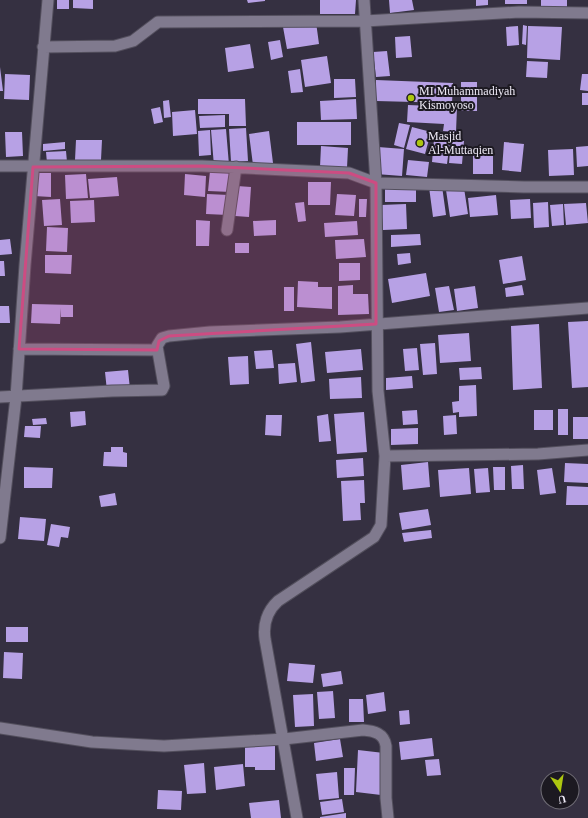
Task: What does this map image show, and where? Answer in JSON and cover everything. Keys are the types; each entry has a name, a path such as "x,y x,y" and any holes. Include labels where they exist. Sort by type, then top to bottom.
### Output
{"street":[{"path":"0,538 4,468 16,397 33,167 48,0"},
{"path":"297,818 265,639 266,622 270,611 278,601 374,537 381,525 385,456 378,392 376,324 376,183 364,0"},
{"path":"43,47 116,46 133,41 158,22 365,21 519,12 588,13"},
{"path":"0,166 33,167 110,165 236,167 349,173 376,183 524,187 588,187"},
{"path":"227,230 236,167"},
{"path":"0,397 162,390 164,386 156,346 159,341 169,336 210,332 376,324 588,308"},
{"path":"19,349 157,350"},
{"path":"385,456 538,454 588,450"},
{"path":"0,728 92,742 164,746 284,739 362,730 373,731 380,734 385,740 386,798 388,818"}],"highlighted area":[{"path":"202,166 327,171 349,173 376,183 376,324 169,336 159,341 157,350 19,349 33,167"}],"building":[{"path":"57,0 69,0 69,9 57,9"},
{"path":"73,0 93,0 93,9 73,8"},
{"path":"247,0 265,0 265,1 248,3"},
{"path":"320,0 356,0 355,14 320,14"},
{"path":"389,0 412,0 414,10 390,13"},
{"path":"476,0 488,0 488,5 476,6"},
{"path":"505,0 527,0 527,4 505,4"},
{"path":"541,0 567,0 567,7 541,8"},
{"path":"316,22 319,44 287,49 283,27"},
{"path":"523,25 527,26 526,45 522,44"},
{"path":"518,26 519,45 507,46 506,27"},
{"path":"528,26 562,27 560,60 527,58"},
{"path":"410,36 412,57 396,58 395,37"},
{"path":"280,40 283,57 271,60 268,42"},
{"path":"250,44 254,68 228,72 225,48"},
{"path":"387,51 390,76 376,77 373,52"},
{"path":"327,56 331,83 305,87 301,60"},
{"path":"527,61 548,62 547,78 526,77"},
{"path":"0,67 3,91 0,91"},
{"path":"300,69 303,92 291,93 288,71"},
{"path":"5,74 30,75 29,100 4,99"},
{"path":"582,74 588,74 588,91 580,90"},
{"path":"334,79 355,79 356,97 334,98"},
{"path":"376,80 453,83 452,103 376,101"},
{"path":"461,82 477,82 477,111 461,111"},
{"path":"582,93 588,93 588,105 582,105"},
{"path":"198,99 245,99 246,126 229,126 229,114 198,114"},
{"path":"356,99 357,119 321,120 320,101"},
{"path":"169,100 171,117 164,118 163,101"},
{"path":"408,105 457,107 456,132 443,131 444,124 407,122"},
{"path":"160,107 163,122 154,124 151,109"},
{"path":"195,110 197,134 173,136 172,112"},
{"path":"225,115 225,127 200,128 199,116"},
{"path":"297,122 351,122 351,145 297,145"},
{"path":"399,123 410,125 404,148 394,145"},
{"path":"412,127 431,132 425,154 406,149"},
{"path":"246,128 248,161 231,162 229,129"},
{"path":"226,129 229,165 214,166 211,130"},
{"path":"210,130 211,155 199,156 198,131"},
{"path":"269,131 273,163 253,165 249,134"},
{"path":"5,132 22,132 23,156 6,157"},
{"path":"434,139 450,141 447,164 432,162"},
{"path":"76,140 102,140 101,160 75,160"},
{"path":"451,140 464,141 462,164 449,163"},
{"path":"65,142 65,149 43,151 43,144"},
{"path":"504,142 524,144 521,172 502,170"},
{"path":"321,146 348,148 347,168 320,167"},
{"path":"588,146 588,166 577,167 576,147"},
{"path":"378,147 404,149 402,176 376,174"},
{"path":"573,149 574,175 549,176 548,150"},
{"path":"66,151 67,162 47,163 46,152"},
{"path":"473,152 493,152 493,174 473,174"},
{"path":"408,160 429,162 427,177 406,175"},
{"path":"210,171 233,173 231,192 208,191"},
{"path":"35,173 51,173 51,197 34,196"},
{"path":"86,174 88,198 66,199 65,175"},
{"path":"185,174 206,176 205,197 184,195"},
{"path":"117,177 119,196 90,198 88,179"},
{"path":"308,182 331,182 330,205 308,205"},
{"path":"237,186 251,187 249,217 235,216"},
{"path":"385,186 416,186 416,202 385,202"},
{"path":"442,186 446,215 433,217 429,187"},
{"path":"464,188 468,214 450,217 446,190"},
{"path":"207,194 229,195 228,215 206,214"},
{"path":"337,194 356,195 354,216 335,215"},
{"path":"496,195 498,215 470,217 468,198"},
{"path":"60,199 62,225 44,226 42,200"},
{"path":"359,199 367,199 366,217 359,217"},
{"path":"530,199 531,218 511,219 510,200"},
{"path":"94,200 95,222 71,223 70,201"},
{"path":"304,202 306,221 298,222 295,203"},
{"path":"548,202 549,227 534,228 533,203"},
{"path":"586,203 588,223 566,225 564,204"},
{"path":"406,204 407,229 383,230 381,205"},
{"path":"563,204 564,225 552,226 550,205"},
{"path":"196,220 210,221 209,246 196,246"},
{"path":"276,220 276,235 254,236 253,221"},
{"path":"357,221 358,235 325,237 324,223"},
{"path":"47,227 68,228 67,252 46,251"},
{"path":"420,234 421,245 391,247 391,235"},
{"path":"10,239 12,254 0,255 0,240"},
{"path":"364,239 366,257 336,259 335,240"},
{"path":"235,243 249,243 249,253 235,253"},
{"path":"410,253 411,263 398,265 397,254"},
{"path":"45,255 72,255 71,274 45,273"},
{"path":"522,256 526,280 503,284 499,260"},
{"path":"0,261 4,261 5,276 0,276"},
{"path":"339,263 360,263 360,280 339,281"},
{"path":"426,273 430,296 392,303 388,279"},
{"path":"298,281 318,282 318,287 332,287 332,309 297,307"},
{"path":"353,285 353,294 368,294 369,314 338,315 338,286"},
{"path":"522,285 524,295 506,297 505,288"},
{"path":"449,286 454,310 439,312 435,288"},
{"path":"475,286 478,308 457,311 454,289"},
{"path":"284,287 294,287 294,311 284,311"},
{"path":"32,304 73,305 73,317 61,317 61,308 60,324 31,323"},
{"path":"0,306 9,306 10,323 0,323"},
{"path":"588,321 588,387 572,388 568,322"},
{"path":"539,324 542,388 513,390 511,326"},
{"path":"469,333 471,361 440,363 438,335"},
{"path":"311,342 315,381 301,383 296,344"},
{"path":"435,343 437,374 423,375 420,344"},
{"path":"417,348 419,370 405,371 403,349"},
{"path":"361,349 363,370 327,373 325,352"},
{"path":"272,350 274,368 256,369 254,351"},
{"path":"248,356 249,384 230,385 228,357"},
{"path":"295,363 297,382 279,384 278,364"},
{"path":"481,367 482,379 460,380 459,368"},
{"path":"128,370 130,389 107,391 105,372"},
{"path":"412,376 413,388 386,390 386,378"},
{"path":"361,377 362,398 330,399 329,379"},
{"path":"476,385 477,416 459,417 459,412 453,413 452,402 459,401 459,386"},
{"path":"558,409 568,409 568,435 558,435"},
{"path":"417,410 418,424 403,425 402,411"},
{"path":"534,410 553,410 553,430 534,430"},
{"path":"85,411 86,425 71,427 70,412"},
{"path":"364,412 367,452 337,454 334,414"},
{"path":"328,414 331,441 319,442 317,416"},
{"path":"266,415 282,415 281,436 265,435"},
{"path":"456,415 457,434 444,435 443,416"},
{"path":"573,417 588,417 588,439 573,439"},
{"path":"46,418 47,424 33,425 32,419"},
{"path":"25,426 41,426 40,438 24,437"},
{"path":"418,428 418,444 391,445 391,429"},
{"path":"111,447 123,447 123,452 127,453 127,467 103,466 104,452 111,452"},
{"path":"363,458 364,476 337,478 336,460"},
{"path":"428,462 430,487 403,490 401,465"},
{"path":"565,463 588,464 588,483 564,482"},
{"path":"523,465 524,489 512,489 511,466"},
{"path":"24,467 53,468 52,488 24,488"},
{"path":"493,467 505,467 505,490 494,490"},
{"path":"469,468 471,494 440,497 438,470"},
{"path":"488,468 490,492 476,493 474,469"},
{"path":"552,468 556,493 540,495 537,470"},
{"path":"364,480 365,503 360,503 361,520 343,521 341,481"},
{"path":"567,486 588,487 588,505 566,505"},
{"path":"115,493 117,505 101,507 99,496"},
{"path":"428,509 431,525 402,530 399,513"},
{"path":"20,517 46,519 44,541 18,539"},
{"path":"51,524 70,527 68,538 61,537 59,547 47,545"},
{"path":"431,530 432,538 404,542 402,533"},
{"path":"6,627 28,627 28,642 6,642"},
{"path":"4,652 23,653 22,679 3,678"},
{"path":"289,663 315,665 313,683 287,681"},
{"path":"341,671 343,684 323,687 321,674"},
{"path":"333,691 335,718 319,719 317,692"},
{"path":"384,692 386,711 368,714 366,695"},
{"path":"313,694 314,726 295,727 293,695"},
{"path":"349,699 363,699 364,722 349,722"},
{"path":"409,710 410,724 400,725 399,711"},
{"path":"432,738 434,756 401,760 399,742"},
{"path":"340,739 343,757 316,761 314,743"},
{"path":"245,745 275,745 275,770 255,770 255,767 245,767"},
{"path":"358,750 384,753 381,795 356,792"},
{"path":"439,759 441,775 427,776 425,760"},
{"path":"204,763 206,793 187,794 184,765"},
{"path":"243,764 245,786 216,790 214,767"},
{"path":"344,768 355,768 354,795 344,795"},
{"path":"337,772 339,798 319,800 316,774"},
{"path":"158,790 182,791 181,810 157,809"},
{"path":"342,799 344,812 322,815 320,802"},
{"path":"279,800 281,818 251,818 249,803"},
{"path":"346,813 346,818 320,818 320,817"}],"place":[{"name":"MI Muhammadiyah Kismoyoso","path":"411,98"},
{"name":"Masjid Al-Muttaqien","path":"420,143"}]}
